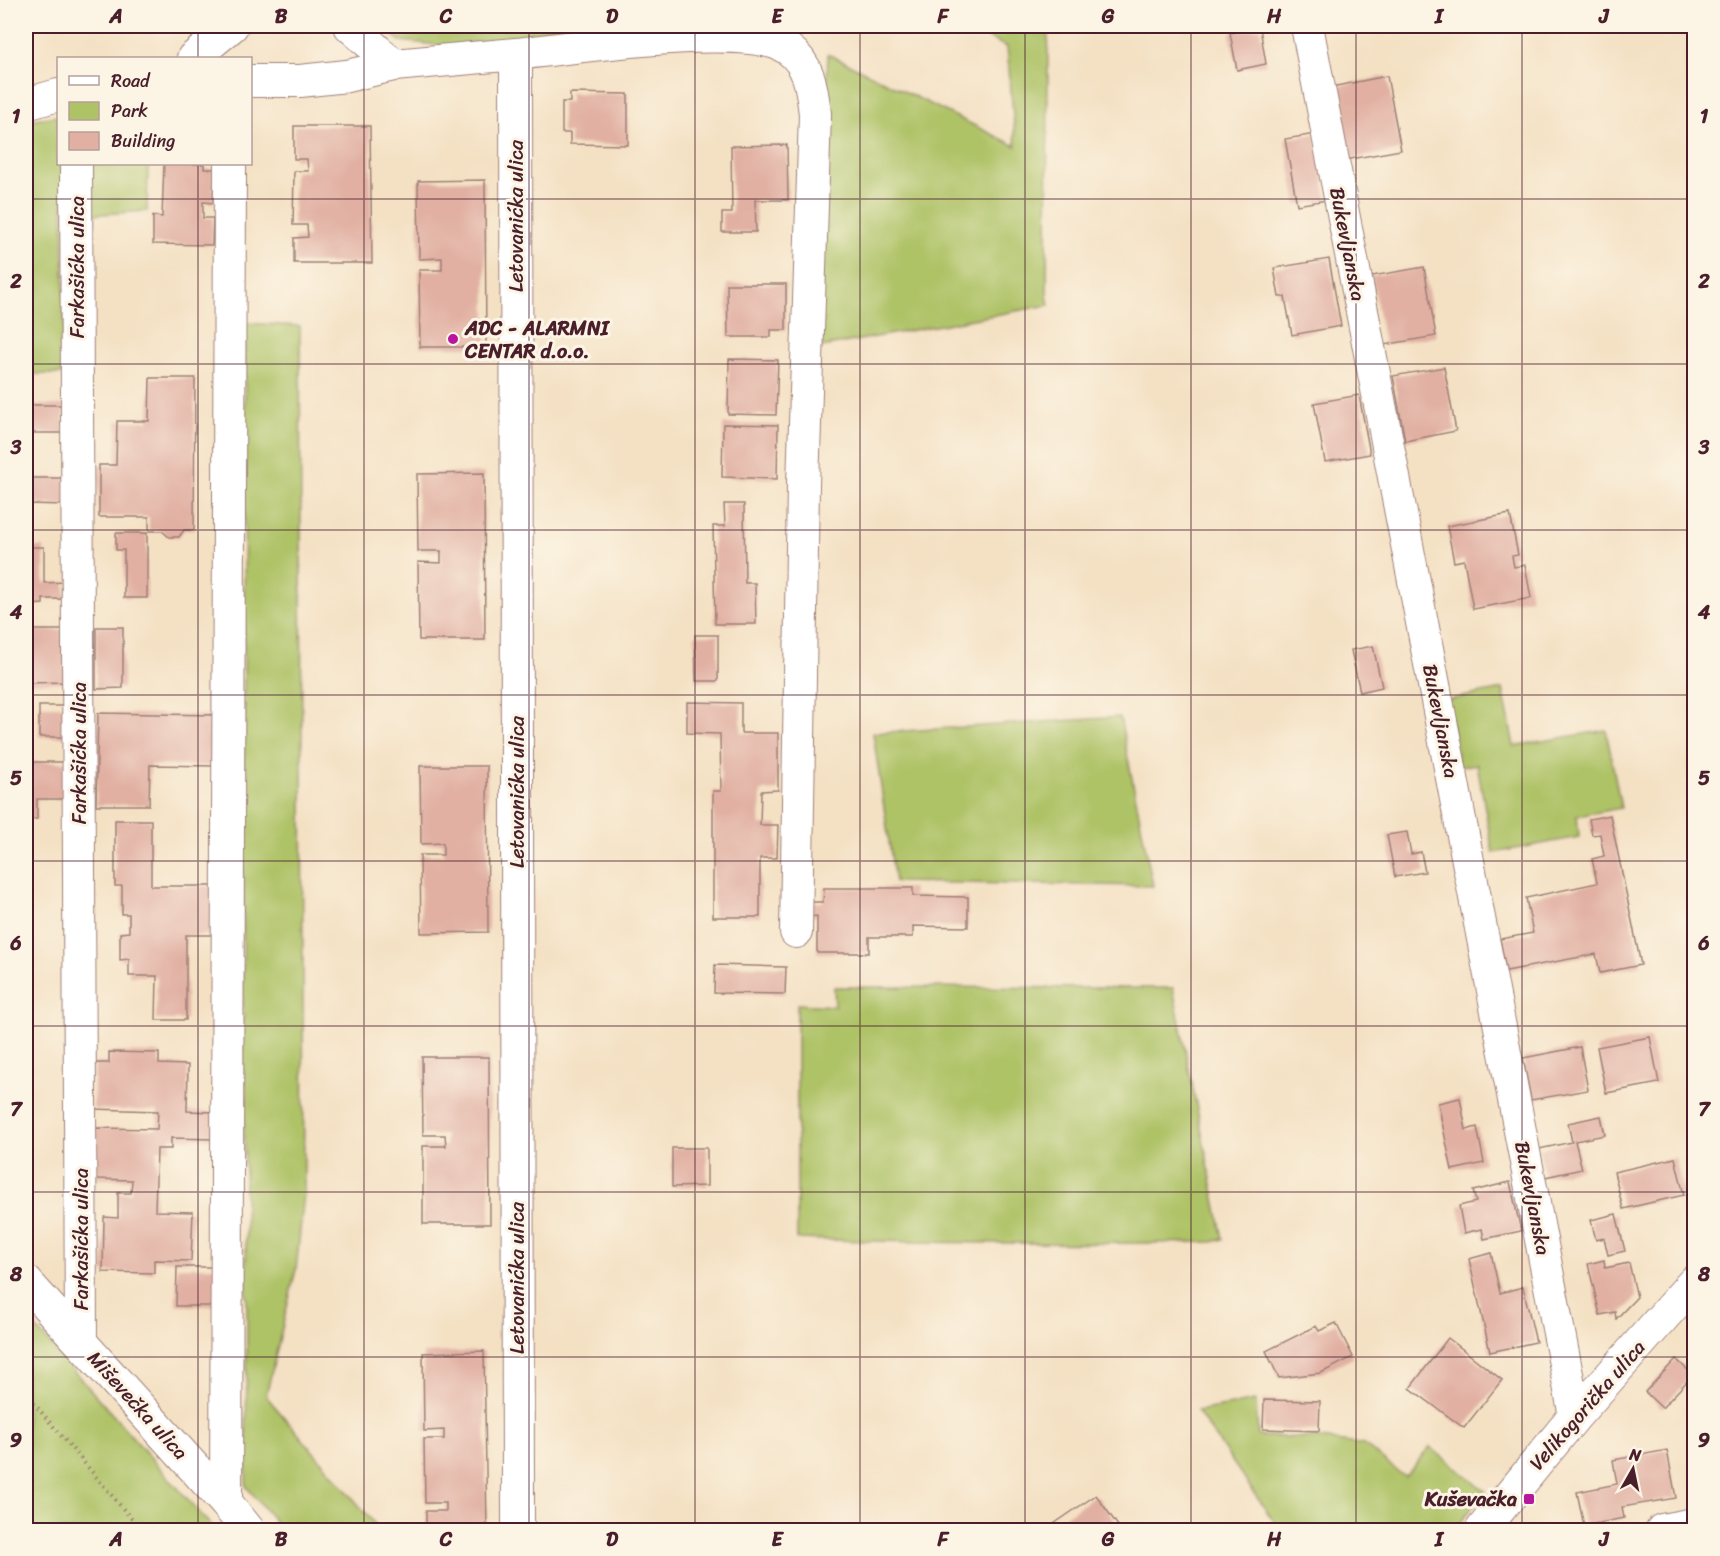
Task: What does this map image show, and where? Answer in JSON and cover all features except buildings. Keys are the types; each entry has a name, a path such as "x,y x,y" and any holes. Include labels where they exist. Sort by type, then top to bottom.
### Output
{"street":[{"path":"194,57 232,26"},
{"path":"350,26 394,64"},
{"name":"Bukevljanska","path":"1307,26 1575,1416"},
{"path":"252,81 300,81 347,75 394,64 516,54 609,43 735,36 778,43 800,59 807,71 812,88 815,114 803,497 796,932"},
{"name":"Letovanićka ulica","path":"516,54 518,1530"},
{"path":"26,104 57,95"},
{"name":"Farkašićka ulica","path":"76,165 81,1343"},
{"path":"226,1503 230,165"},
{"name":"Miševečka ulica","path":"26,1282 248,1530"},
{"name":"Velikogorička ulica","path":"1482,1530 1575,1416 1695,1282"},
{"path":"1662,1530 1695,1524"}],"path":[{"path":"26,1394 141,1530"}],"green space":[{"path":"381,26 644,26 446,46 400,41"},
{"path":"965,26 1043,26 1048,28 1047,295 1049,305 816,348 828,54 1016,146 1007,47"},
{"path":"57,116 57,165 63,165 65,374 26,374 26,120"},
{"path":"88,165 148,165 147,211 86,215"},
{"path":"245,323 300,326 304,1193 296,1269 266,1396 380,1530 282,1530 246,1486 247,1316 243,1056"},
{"path":"1503,689 1514,746 1606,730 1621,808 1577,816 1579,837 1493,853 1477,764 1459,767 1447,700"},
{"path":"1120,717 1153,886 895,882 873,733"},
{"path":"834,987 1173,988 1223,1239 1212,1242 1056,1243 797,1239 797,1004 835,1006"},
{"path":"26,1317 215,1530 26,1530"},
{"path":"1256,1401 1258,1436 1313,1438 1364,1445 1405,1477 1430,1447 1485,1491 1455,1530 1280,1530 1197,1411"}],"place":[{"name":"ADC - ALARMNI CENTAR d.o.o.","path":"453,339"},
{"name":"Kuševačka","path":"1529,1499"}]}
